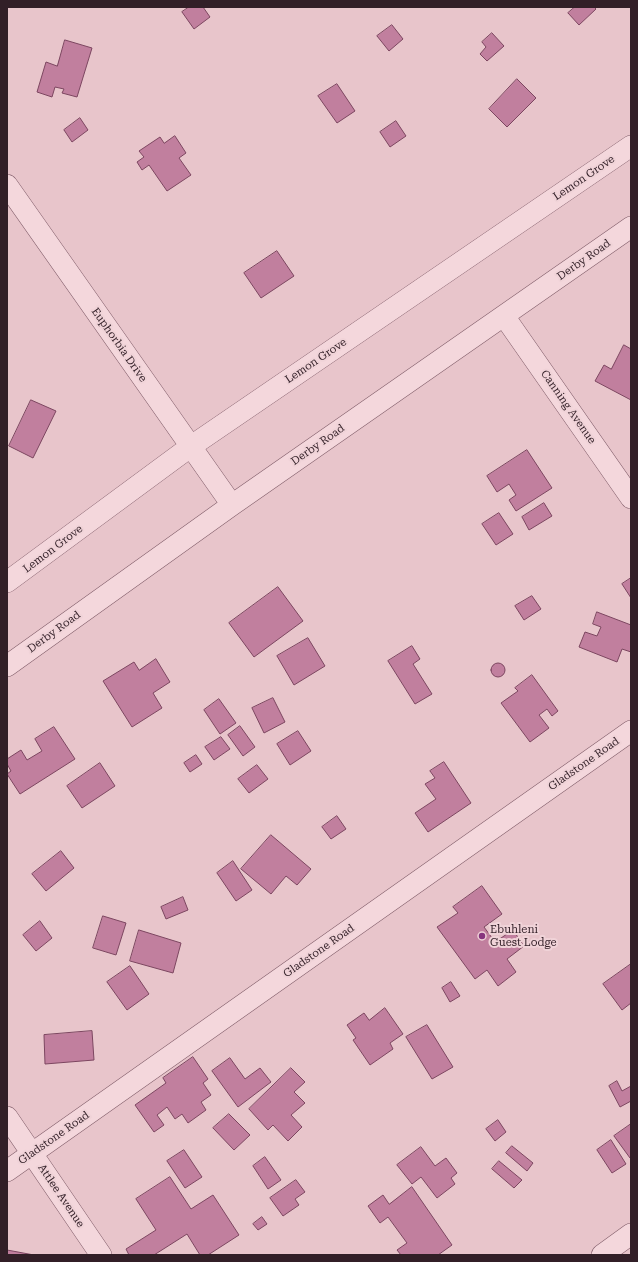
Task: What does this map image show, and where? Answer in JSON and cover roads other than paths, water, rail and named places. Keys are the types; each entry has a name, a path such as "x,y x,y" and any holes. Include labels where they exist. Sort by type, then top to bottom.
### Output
{"street":[{"name":"Lemon Grove","path":"7,582 190,447 631,146"},
{"name":"Euphorbia Drive","path":"7,185 232,505"},
{"name":"Derby Road","path":"7,666 232,505 631,227"},
{"name":"Canning Avenue","path":"504,316 631,498"},
{"name":"Gladstone Road","path":"7,1171 631,731"},
{"name":"Attlee Avenue","path":"7,1117 102,1255"},
{"path":"602,1255 631,1234"}],"place":[{"name":"Ebuhleni Guest Lodge","path":"482,936"}]}
